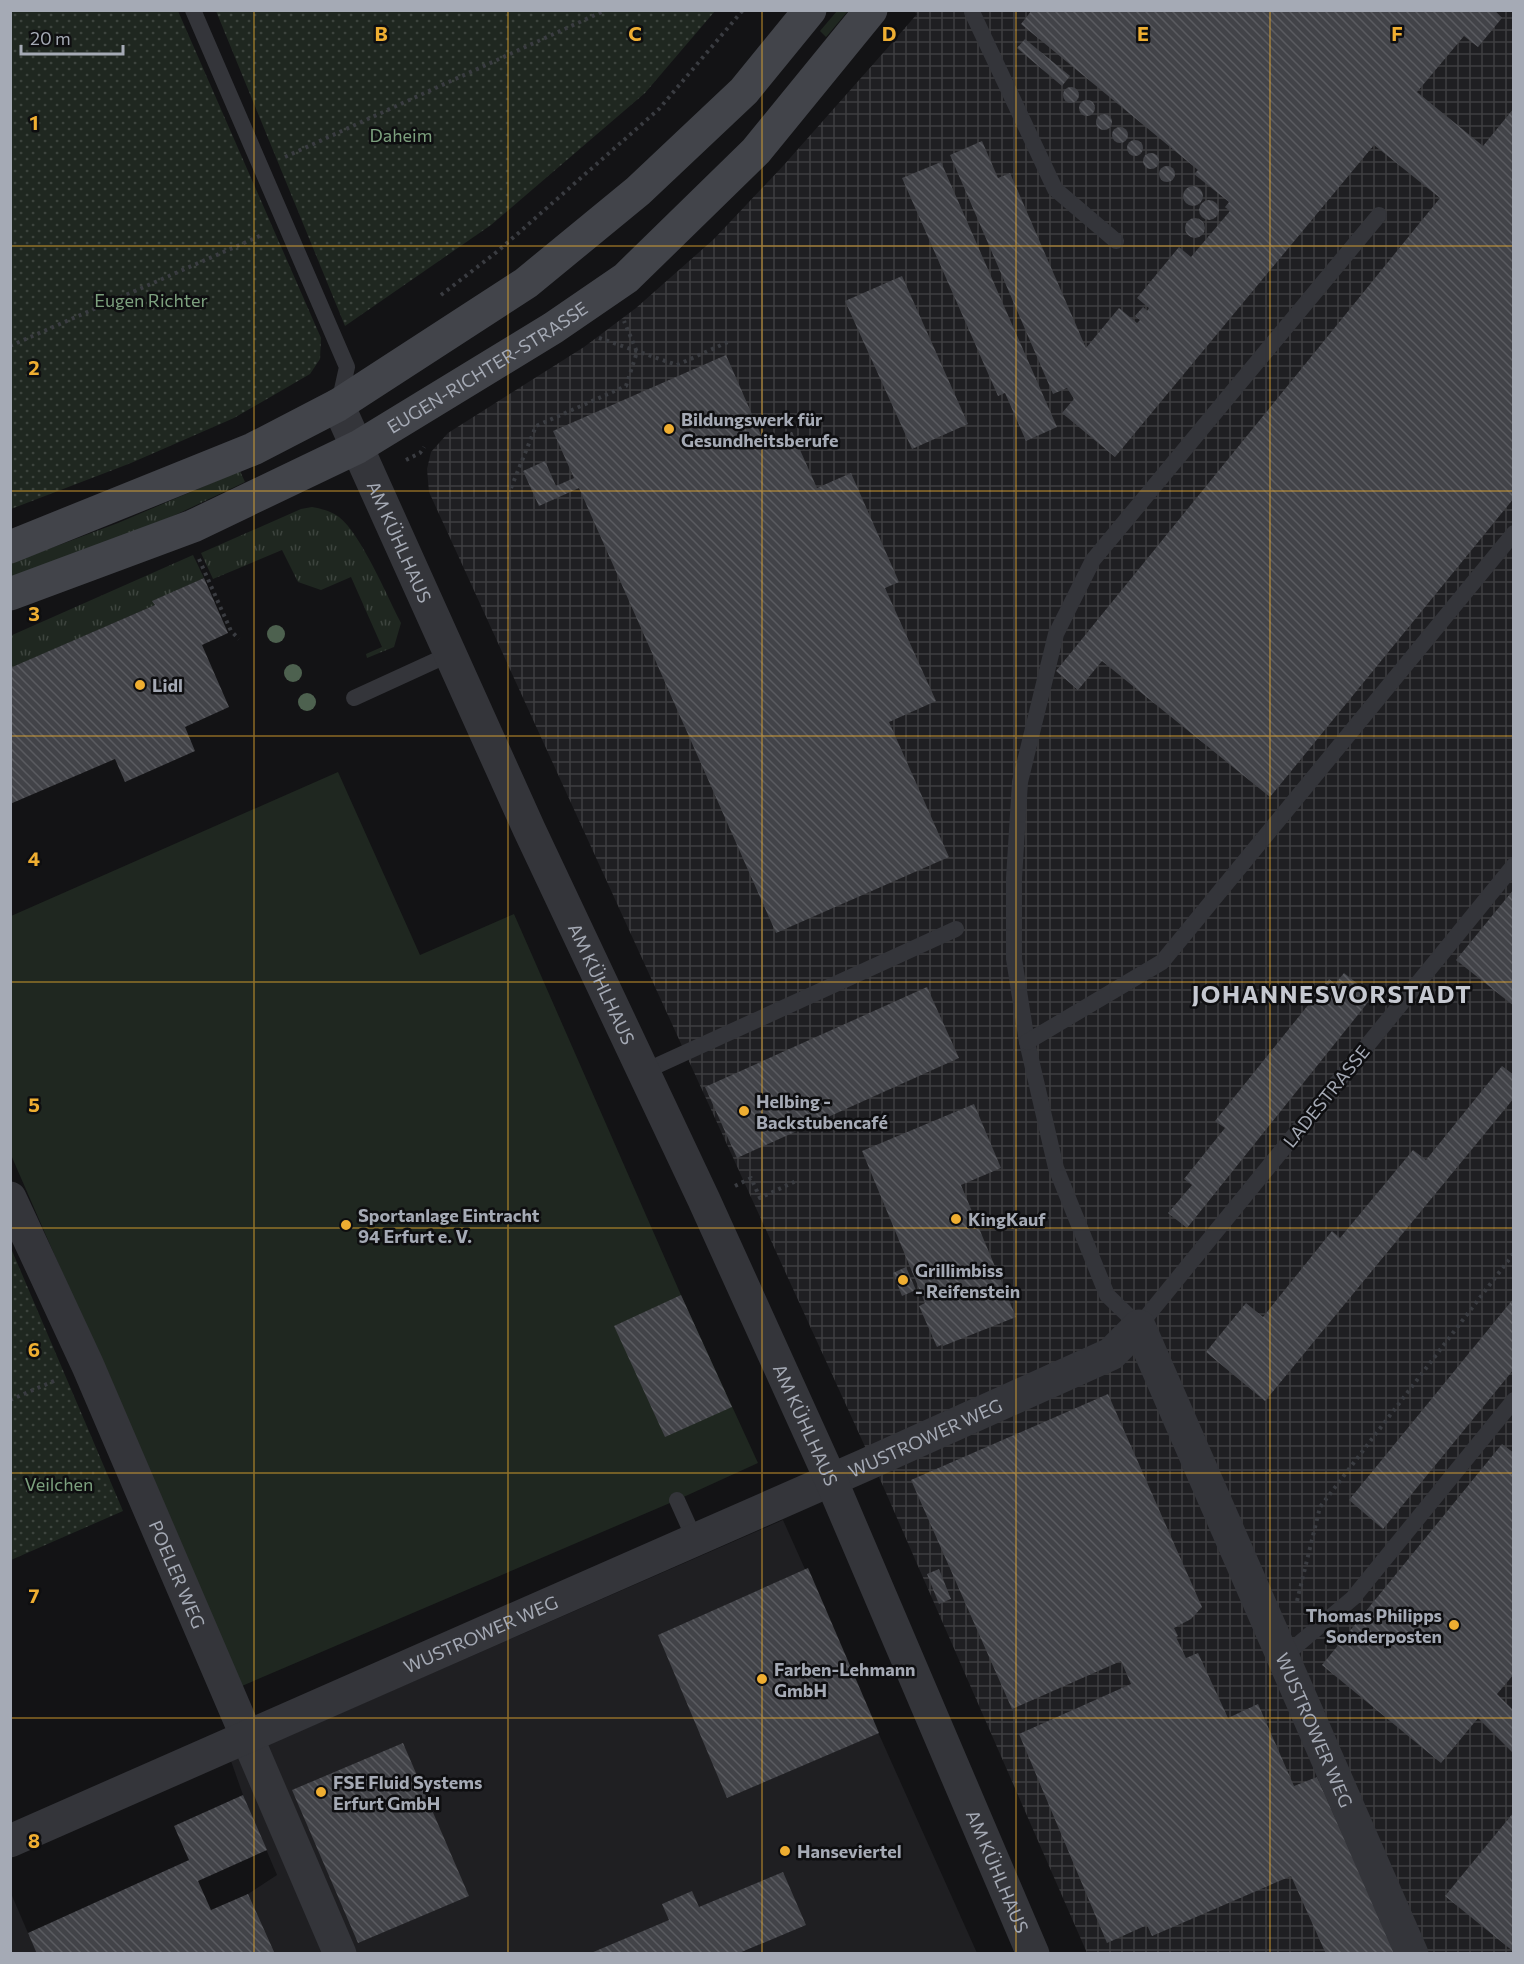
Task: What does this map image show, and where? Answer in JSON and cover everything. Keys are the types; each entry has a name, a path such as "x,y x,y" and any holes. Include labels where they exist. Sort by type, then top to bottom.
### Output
{"main road":[{"path":"10,547 253,449 338,405 526,283 638,191 744,91 810,10"},
{"name":"EUGEN-RICHTER-STRASSE","path":"10,594 193,526 358,447 553,328 626,278 756,151 871,10"}],"street":[{"name":"AM KÜHLHAUS","path":"338,405 528,829 705,1200 831,1480 1033,1953"},
{"name":"POELER WEG","path":"10,1198 88,1366 340,1953"},
{"name":"WUSTROWER WEG","path":"10,1841 831,1480 1111,1354 1138,1326 1412,1953"}],"lane":[{"path":"193,10 346,368 338,405"},
{"path":"972,11 1055,189 1116,241"},
{"path":"1138,1326 1107,1295 1056,1168 1027,1042 1014,959 1014,878 1020,782 1056,634 1093,560 1379,215"},
{"path":"1027,1042 1162,962 1514,533"},
{"path":"354,698 450,654"},
{"name":"LADESTRASSE","path":"1138,1326 1514,865"},
{"path":"643,1072 956,929"},
{"path":"1283,1657 1353,1598 1514,1400"},
{"path":"677,1500 695,1540"}],"path":[{"path":"261,167 606,10"},
{"path":"432,302 498,251 659,109 742,10"},
{"path":"10,346 285,224"},
{"path":"511,488 536,426 626,386 637,351 623,321"},
{"path":"597,338 677,365 728,342"},
{"path":"195,550 231,631 239,639"},
{"path":"705,1200 751,1178 760,1198 796,1181"},
{"path":"1283,1657 1320,1507 1514,1253"},
{"path":"10,1400 88,1366"}],"shaded area":[{"path":"914,11 1513,11 1513,1953 1087,1953 883,1486 429,492 427,469 431,452 448,433 584,347 636,308 714,239 783,166 891,44 917,14"},
{"path":"783,1520 977,1953 114,1954 248,1894 277,1875 231,1761"},
{"path":"10,1891 28,1933 37,1953 11,1953"}],"green space":[{"name":"Eugen Richter","path":"11,10 178,11 321,338 320,359 310,374 234,418 131,463 11,509"},
{"name":"Daheim","path":"216,11 715,11 645,93 491,225 345,326"},
{"path":"837,11 848,11 826,37 820,31"},
{"path":"240,471 245,482 171,517 11,580 11,563 118,523"},
{"path":"312,507 339,517 365,551 401,623 394,647 367,658 366,654 382,647 351,577 321,590 298,582 282,550 213,579 201,553 301,509"},
{"path":"193,555 204,578 153,601 155,605 11,668 10,636"},
{"name":"Sportanlage Eintracht 94 Erfurt e. V.","path":"338,772 420,955 514,914 681,1295 758,1463 677,1500 242,1686 11,1155 11,916"},
{"name":"Veilchen","path":"10,1246 123,1511 11,1560 10,1560"}],"building":[{"path":"1032,10 1494,10 1502,18 1478,47 1464,36 1417,92 1483,146 1514,108 1514,498 1270,797 1102,661 1078,690 1056,671 1440,198 1374,145 1115,457 1062,413 1074,399 1067,388 1053,394 950,155 982,141 998,178 1010,173 1086,348 1119,308 1137,323 1140,320 1135,316 1143,307 1147,311 1149,308 1137,298 1179,247 1191,257 1230,211 1225,207 1229,202 1194,174 1198,170 1021,24"},
{"path":"1025,39 1070,76 1062,86 1017,48"},
{"path":"1071,87 1077,89 1079,95 1077,101 1071,103 1065,101 1063,95 1065,89"},
{"path":"1087,100 1093,102 1095,108 1093,114 1087,116 1081,114 1079,108 1081,102"},
{"path":"1104,114 1110,116 1112,122 1110,128 1104,130 1098,128 1096,122 1098,116"},
{"path":"1120,127 1126,129 1128,135 1126,141 1120,143 1114,141 1112,135 1114,129"},
{"path":"1135,140 1141,142 1143,148 1141,154 1135,156 1129,154 1127,148 1129,142"},
{"path":"1151,153 1157,155 1159,161 1157,167 1151,169 1145,167 1143,161 1145,155"},
{"path":"941,162 1057,427 1026,441 1005,393 998,396 902,178"},
{"path":"1167,166 1173,168 1175,174 1173,180 1167,182 1161,180 1159,174 1161,168"},
{"path":"1193,186 1200,189 1203,196 1200,203 1193,206 1186,203 1183,196 1186,189"},
{"path":"1209,200 1216,203 1219,210 1216,217 1209,220 1202,217 1199,210 1202,203"},
{"path":"1195,218 1202,221 1205,228 1202,235 1195,238 1188,235 1185,228 1188,221"},
{"path":"902,276 968,424 912,449 845,301"},
{"path":"726,355 765,444 792,432 817,488 851,473 899,582 885,588 936,701 889,722 949,857 776,933 579,488 539,506 523,471 545,461 556,486 574,478 553,431"},
{"path":"204,578 228,633 202,645 229,707 185,727 195,751 125,782 115,759 10,804 10,668 155,605 152,601"},
{"path":"1514,889 1514,1006 1456,960"},
{"path":"1344,973 1373,996 1187,1228 1168,1213 1192,1185 1184,1179 1225,1128 1215,1121 1329,979 1335,984"},
{"path":"927,987 959,1058 737,1158 705,1087"},
{"path":"1502,1066 1514,1075 1514,1098 1265,1401 1206,1352 1246,1303 1263,1317 1332,1231 1340,1238 1413,1150 1426,1160"},
{"path":"974,1104 1001,1168 961,1185 1016,1317 937,1347 919,1306 925,1303 862,1151"},
{"path":"906,1267 916,1290 902,1296 893,1273"},
{"path":"681,1295 732,1407 665,1437 614,1326"},
{"path":"1514,1298 1514,1369 1383,1529 1349,1500"},
{"path":"1108,1394 1202,1607 1191,1619 1174,1628 1186,1658 1198,1653 1228,1718 1258,1704 1294,1786 1317,1777 1396,1954 1326,1954 1291,1876 1152,1936 1147,1925 1107,1943 1019,1734 1131,1684 1121,1661 1012,1709 911,1480"},
{"path":"1502,1444 1514,1453 1514,1674 1497,1694 1514,1711 1514,1754 1478,1718 1441,1763 1322,1665"},
{"path":"808,1568 879,1733 727,1798 658,1635"},
{"path":"939,1569 951,1599 939,1604 927,1574"},
{"path":"403,1743 469,1896 358,1943 292,1790"},
{"path":"243,1795 267,1850 198,1881 211,1910 248,1894 275,1954 37,1954 28,1933 189,1860 174,1826"},
{"path":"1514,1812 1514,1952 1445,1896"},
{"path":"783,1872 806,1925 739,1953 591,1953 669,1920 662,1904 692,1891 699,1907"}],"place":[{"name":"Bildungswerk für Gesundheitsberufe","path":"669,429"},
{"name":"Lidl","path":"140,685"},
{"name":"Helbing - Backstubencafé","path":"744,1111"},
{"name":"KingKauf","path":"956,1219"},
{"name":"Sportanlage Eintracht 94 Erfurt e. V.","path":"346,1225"},
{"name":"Grillimbiss - Reifenstein","path":"903,1280"},
{"name":"Thomas Philipps Sonderposten","path":"1454,1625"},
{"name":"Farben-Lehmann GmbH","path":"762,1679"},
{"name":"FSE Fluid Systems Erfurt GmbH","path":"321,1792"},
{"name":"Hanseviertel","path":"785,1851"}],"district":[{"name":"JOHANNESVORSTADT","path":"1332,993"}]}
